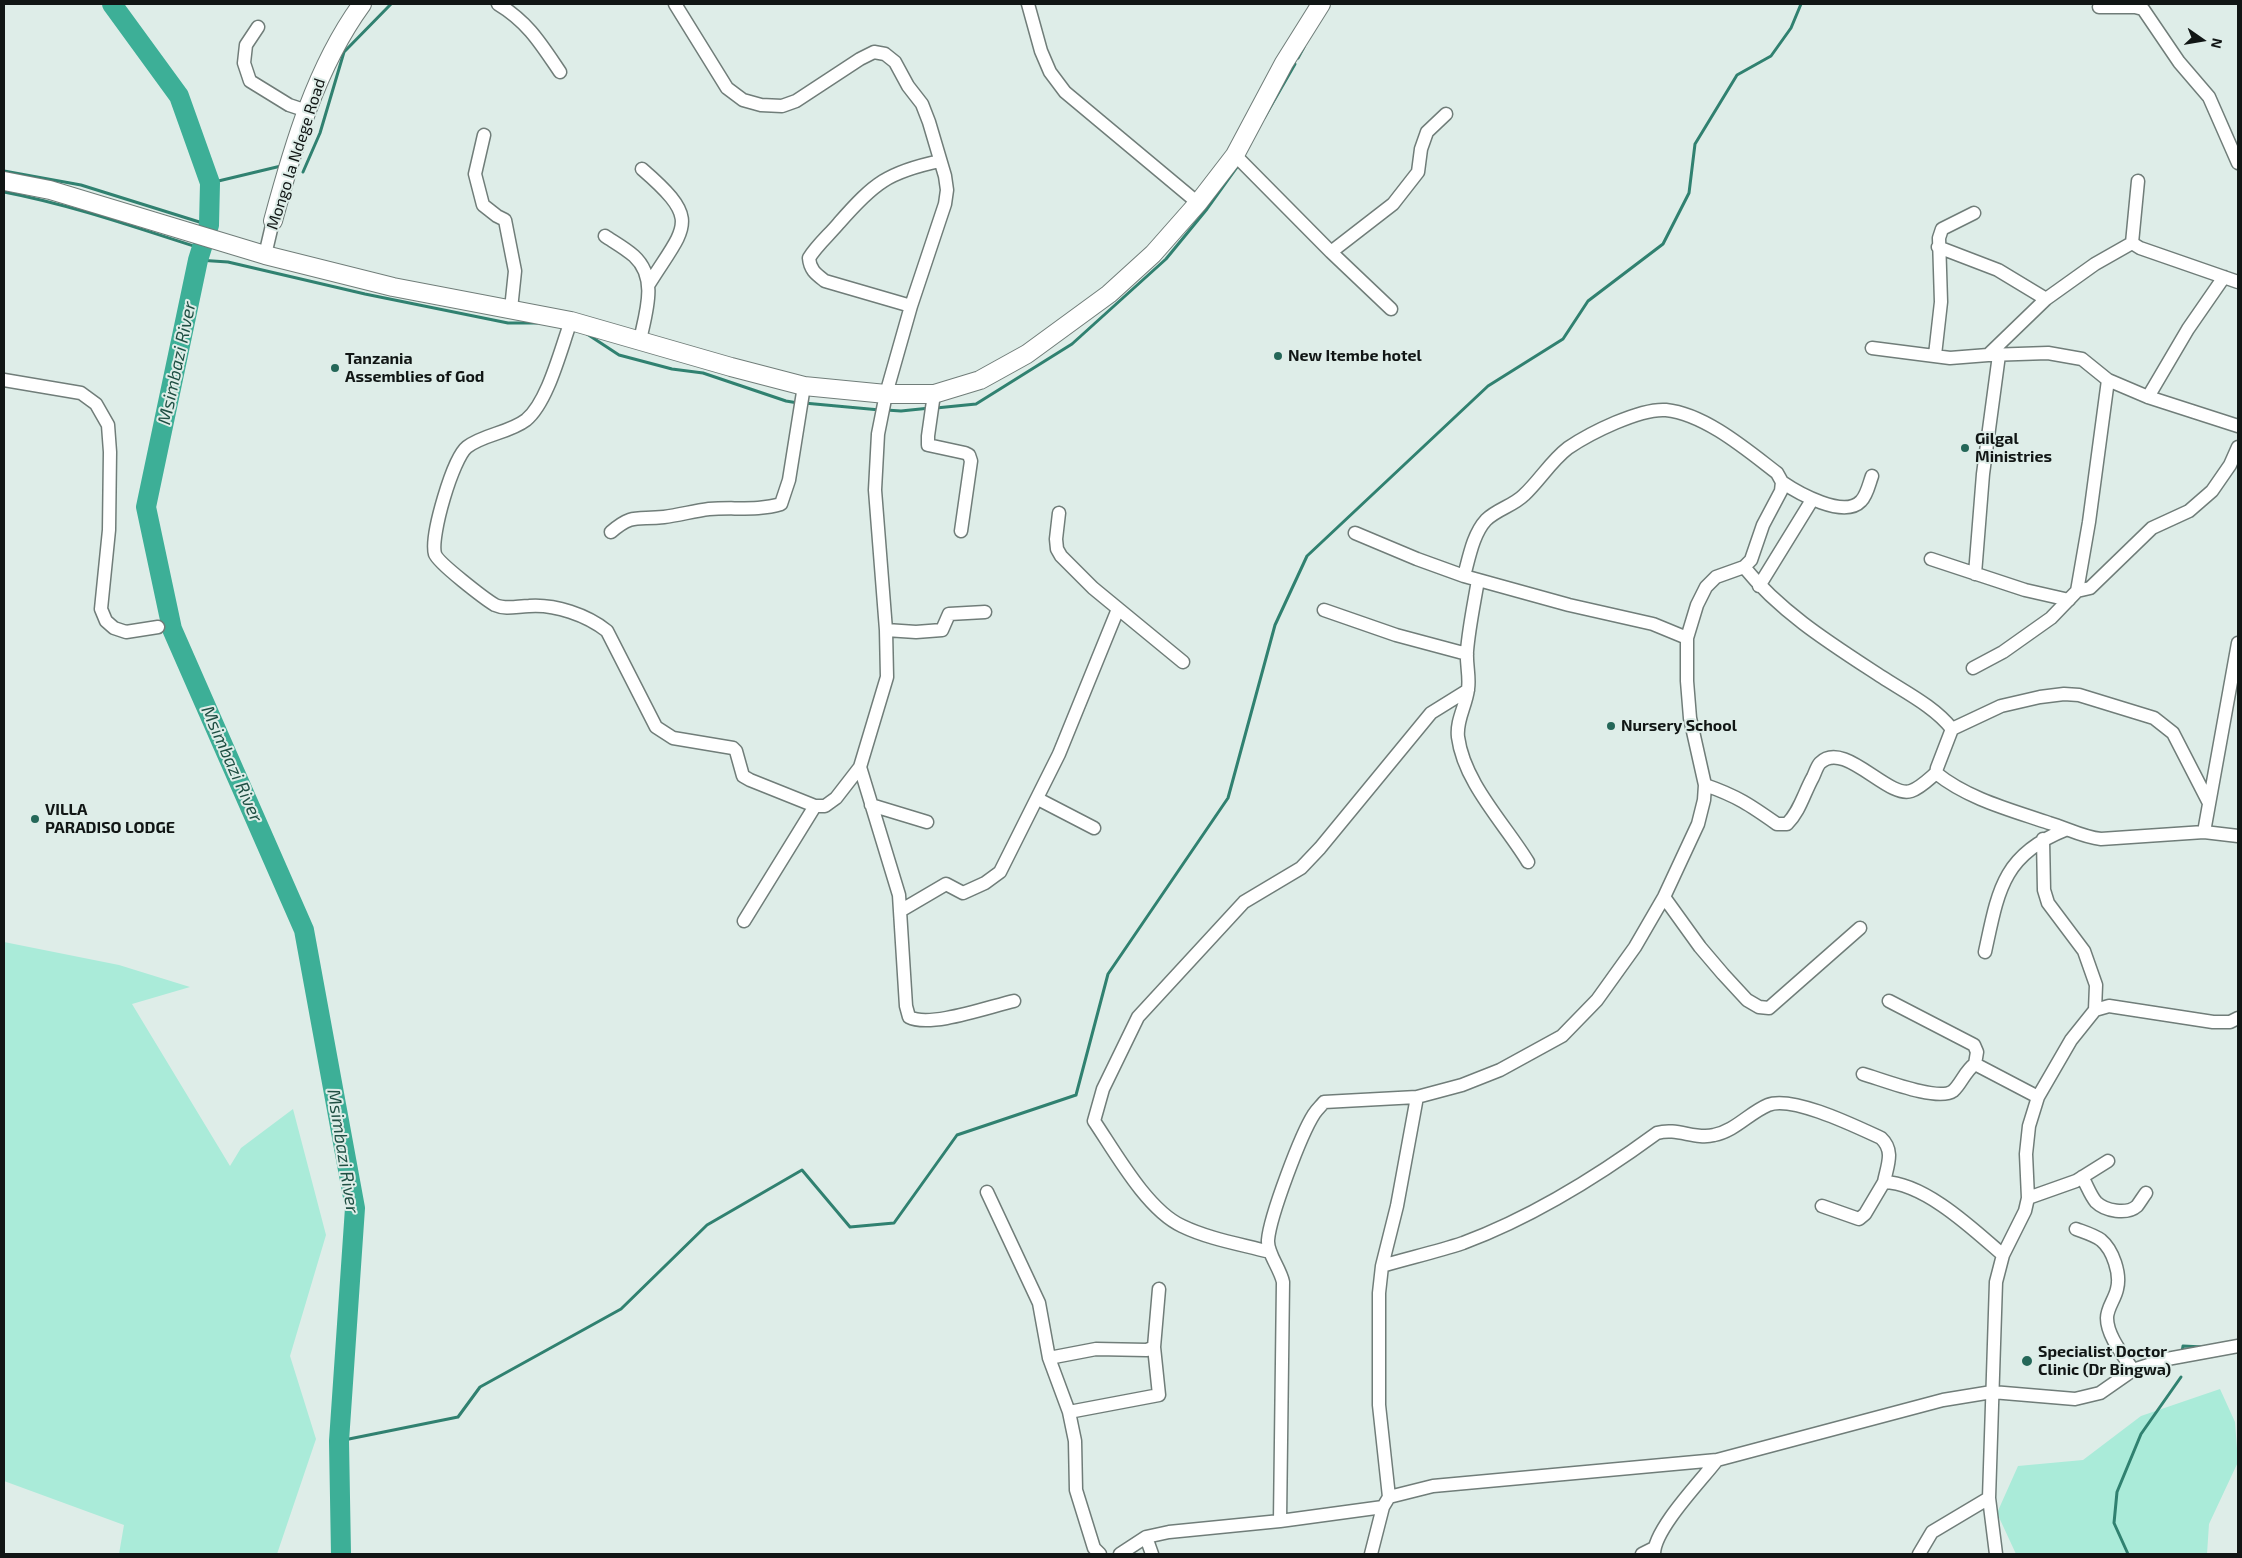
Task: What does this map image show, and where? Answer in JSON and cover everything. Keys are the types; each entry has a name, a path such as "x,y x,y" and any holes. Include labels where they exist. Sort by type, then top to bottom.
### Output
{"main road":[{"name":"Mongo la Ndege Road","path":"272,221 307,111 329,60 362,4"},
{"path":"4,180 42,188 265,255 393,287 571,321 740,370 804,386 886,394 934,394 980,380 1027,354 1072,323 1109,294 1153,254 1198,203 1235,154 1284,62 1321,4"}],"street":[{"path":"498,4 519,18 531,30 560,72"},
{"path":"571,321 548,384 536,408 525,420 466,447 457,460 450,475 436,525 435,553 440,561 458,577 497,606 553,608 594,620 607,631 656,727 673,738 733,748 736,751 743,776 815,806 825,806 836,798 860,767 887,678 886,630 875,490 878,434 886,394 911,306 945,204 947,190 929,122 922,104 908,86 895,62 885,54 874,52 860,59 796,101 782,106 761,105 743,100 727,88 675,4"},
{"path":"1028,4 1041,51 1050,72 1065,92 1198,203"},
{"path":"2099,7 2135,7 2143,9 2179,62 2209,97 2238,164"},
{"path":"258,27 246,45 244,63 250,81 289,105 307,111"},
{"path":"1330,252 1393,204 1418,172 1421,149 1427,132 1446,114"},
{"path":"484,136 475,174 483,205 496,216 506,220 515,271 511,309"},
{"path":"1235,154 1330,252 1390,309"},
{"path":"911,306 825,281 815,274 810,265 809,258 853,205 874,186 909,167 940,161"},
{"path":"640,340 649,284 679,239 683,220 678,206 667,190 642,169"},
{"path":"2132,243 2138,181"},
{"path":"1935,355 1941,302 1938,247 1942,229 1974,213"},
{"name":"Mongo la Ndege Road","path":"265,255 272,221"},
{"path":"605,236 634,256 645,272 649,284"},
{"path":"2132,243 2140,248 2238,282"},
{"path":"1975,574 1994,355 2046,299 2095,264 2132,243"},
{"path":"1938,247 1998,270 2046,299"},
{"path":"2148,397 2188,329 2224,277"},
{"path":"1872,348 1965,358 2048,353 2068,356 2082,359 2108,380 2148,397 2238,426"},
{"path":"4,380 81,393 96,404 108,426 110,452 109,530 102,608 106,621 114,628 126,632 158,627"},
{"path":"2073,596 2089,522 2108,380"},
{"path":"611,532 623,521 632,518 662,517 709,509 770,507 781,504 789,480 804,386"},
{"path":"934,394 928,445 969,455 970,461 961,531"},
{"path":"1464,576 1475,542 1486,520 1524,495 1552,463 1569,448 1598,432 1640,414 1666,410 1683,414 1708,424 1777,473 1782,482 1812,500 1835,505 1856,505 1862,500 1872,476"},
{"path":"1973,668 2003,652 2051,618 2073,596 2090,588 2152,528 2189,511 2212,491 2230,465 2238,448"},
{"path":"1280,1521 1284,1294 1281,1273 1270,1252 1268,1240 1278,1201 1306,1128 1314,1113 1324,1102 1417,1097 1462,1085 1500,1070 1562,1036 1597,1000 1635,947 1664,897 1698,824 1704,800 1705,785 1690,718 1687,681 1687,638 1697,605 1706,587 1716,576 1744,567 1751,560 1763,525 1781,491 1782,482"},
{"path":"1760,586 1812,500"},
{"path":"1059,513 1056,549 1070,566 1118,609 1183,662"},
{"path":"1355,533 1416,559 1464,576 1569,605 1652,624 1687,638"},
{"path":"1931,559 2026,590 2073,596"},
{"path":"1744,567 1775,601 1812,629 1921,702 1952,729"},
{"path":"1478,580 1470,620 1467,654 1468,690 1458,726 1458,738 1463,754 1484,800 1513,838 1528,862"},
{"path":"900,911 946,884 962,894 985,883 1000,872 1038,799 1093,673 1118,609"},
{"path":"1324,610 1415,641 1467,654"},
{"path":"886,630 916,632 942,630 949,614 985,612"},
{"path":"2204,832 2238,642"},
{"path":"1270,1252 1214,1238 1180,1226 1156,1208 1121,1162 1094,1121 1103,1089 1138,1016 1197,951 1244,902 1301,868 1320,848 1431,713 1468,690"},
{"path":"1705,785 1732,794 1749,803 1777,824 1787,824 1796,815 1819,763 1828,758 1844,760 1868,771 1899,791 1910,792 1936,773 1952,729 2001,706 2040,697 2064,694 2079,695 2154,718 2173,733 2209,803"},
{"path":"860,767 877,827 896,881 900,911 906,1006 909,1017 917,1021 936,1020 1014,1001"},
{"path":"1936,773 1962,790 1985,800 2085,837 2101,839 2204,832 2238,836"},
{"path":"1038,799 1094,828"},
{"path":"871,805 927,822"},
{"path":"744,921 815,806"},
{"path":"1985,952 1993,915 2006,877 2025,854 2043,839 2065,830"},
{"path":"2043,839 2044,890 2048,903 2084,951 2096,986 2095,1010"},
{"path":"1664,897 1700,947 1723,974 1747,1000 1759,1007 1769,1008 1860,928"},
{"path":"1863,1074 1930,1094 1944,1095 1953,1090 1975,1064 1977,1052 1974,1044 1889,1001"},
{"path":"1996,1554 1989,1498 1994,1299 2003,1255 2024,1211 2028,1198 2026,1154 2028,1135 2038,1097 2071,1040 2095,1010 2109,1006 2121,1007 2213,1022 2230,1022 2238,1018"},
{"path":"1975,1064 2038,1097"},
{"path":"1371,1554 1386,1502 1379,1405 1379,1293 1382,1266 1397,1206 1417,1097"},
{"path":"1382,1266 1463,1243 1544,1206 1595,1177 1657,1133 1666,1130 1700,1136 1714,1136 1726,1132 1767,1105 1775,1103 1819,1112 1881,1138 1888,1144 1890,1151 1884,1182 1865,1214 1859,1219 1822,1206"},
{"path":"2028,1198 2082,1177 2108,1161"},
{"path":"2082,1177 2095,1200 2101,1206 2114,1210 2130,1210 2137,1206 2146,1193"},
{"path":"1884,1182 1892,1182 1916,1191 1947,1209 2003,1255"},
{"path":"987,1192 1039,1303 1049,1358 1069,1412 1075,1440 1076,1490 1094,1548 1100,1554"},
{"path":"2076,1229 2099,1238 2109,1247 2117,1267 2118,1288 2108,1309 2106,1319 2110,1333 2132,1370"},
{"path":"1069,1412 1159,1395 1154,1347 1160,1289"},
{"path":"1120,1554 1146,1538 1169,1532 1280,1521 1386,1502 1432,1486 1717,1460 1944,1400 1992,1392 2075,1398 2100,1393 2132,1370 2167,1359 2238,1346"},
{"path":"1049,1358 1096,1349 1147,1350 1154,1347"},
{"path":"1642,1554 1654,1551 1671,1517 1717,1460"},
{"path":"1919,1554 1932,1532 1989,1498"},
{"path":"1146,1538 1152,1554"}],"green space":[{"path":"4,942 119,965 190,987 132,1004 230,1166 241,1148 293,1109 326,1235 290,1356 316,1439 277,1554 119,1554 124,1525 4,1481"},
{"path":"2220,1389 2235,1422 2238,1462 2209,1524 2207,1554 2016,1554 1997,1513 2018,1466 2083,1460 2141,1416"}],"waterway":[{"name":"Msimbazi River","path":"112,4 179,96 210,183 209,225 198,260 146,507 172,629 304,930 355,1208 339,1441 341,1554"},
{"path":"303,172 320,133 344,52 391,4"},
{"path":"339,1441 458,1417 480,1387 621,1309 707,1225 802,1170 850,1227 894,1223 957,1135 1076,1095 1108,974 1228,798 1275,625 1307,556 1488,386 1563,339 1588,301 1663,244 1689,193 1695,144 1737,75 1771,56 1791,28 1801,4"},
{"path":"1298,58 1304,47"},
{"path":"1264,118 1295,64"},
{"path":"936,408 976,404 1072,344 1166,259 1207,209 1240,163"},
{"path":"210,183 281,166"},
{"path":"4,171 81,185 209,225"},
{"path":"4,192 79,210 203,249"},
{"path":"198,260 228,262 365,294 508,323 537,323"},
{"path":"587,334 619,355 672,369 703,373 786,401 798,403"},
{"path":"804,403 880,410"},
{"path":"886,410 901,411 930,408"},
{"path":"2182,1352 2183,1346 2203,1347"},
{"path":"2128,1554 2114,1523 2117,1492 2141,1434 2181,1377"}],"place":[{"name":"New Itembe hotel","path":"1278,356"},
{"name":"Tanzania Assemblies of God","path":"335,368"},
{"name":"Gilgal Ministries","path":"1965,448"},
{"name":"Nursery School","path":"1611,726"},
{"name":"VILLA PARADISO LODGE","path":"35,819"},
{"name":"Specialist Doctor Clinic (Dr Bingwa)","path":"2027,1361"}]}
